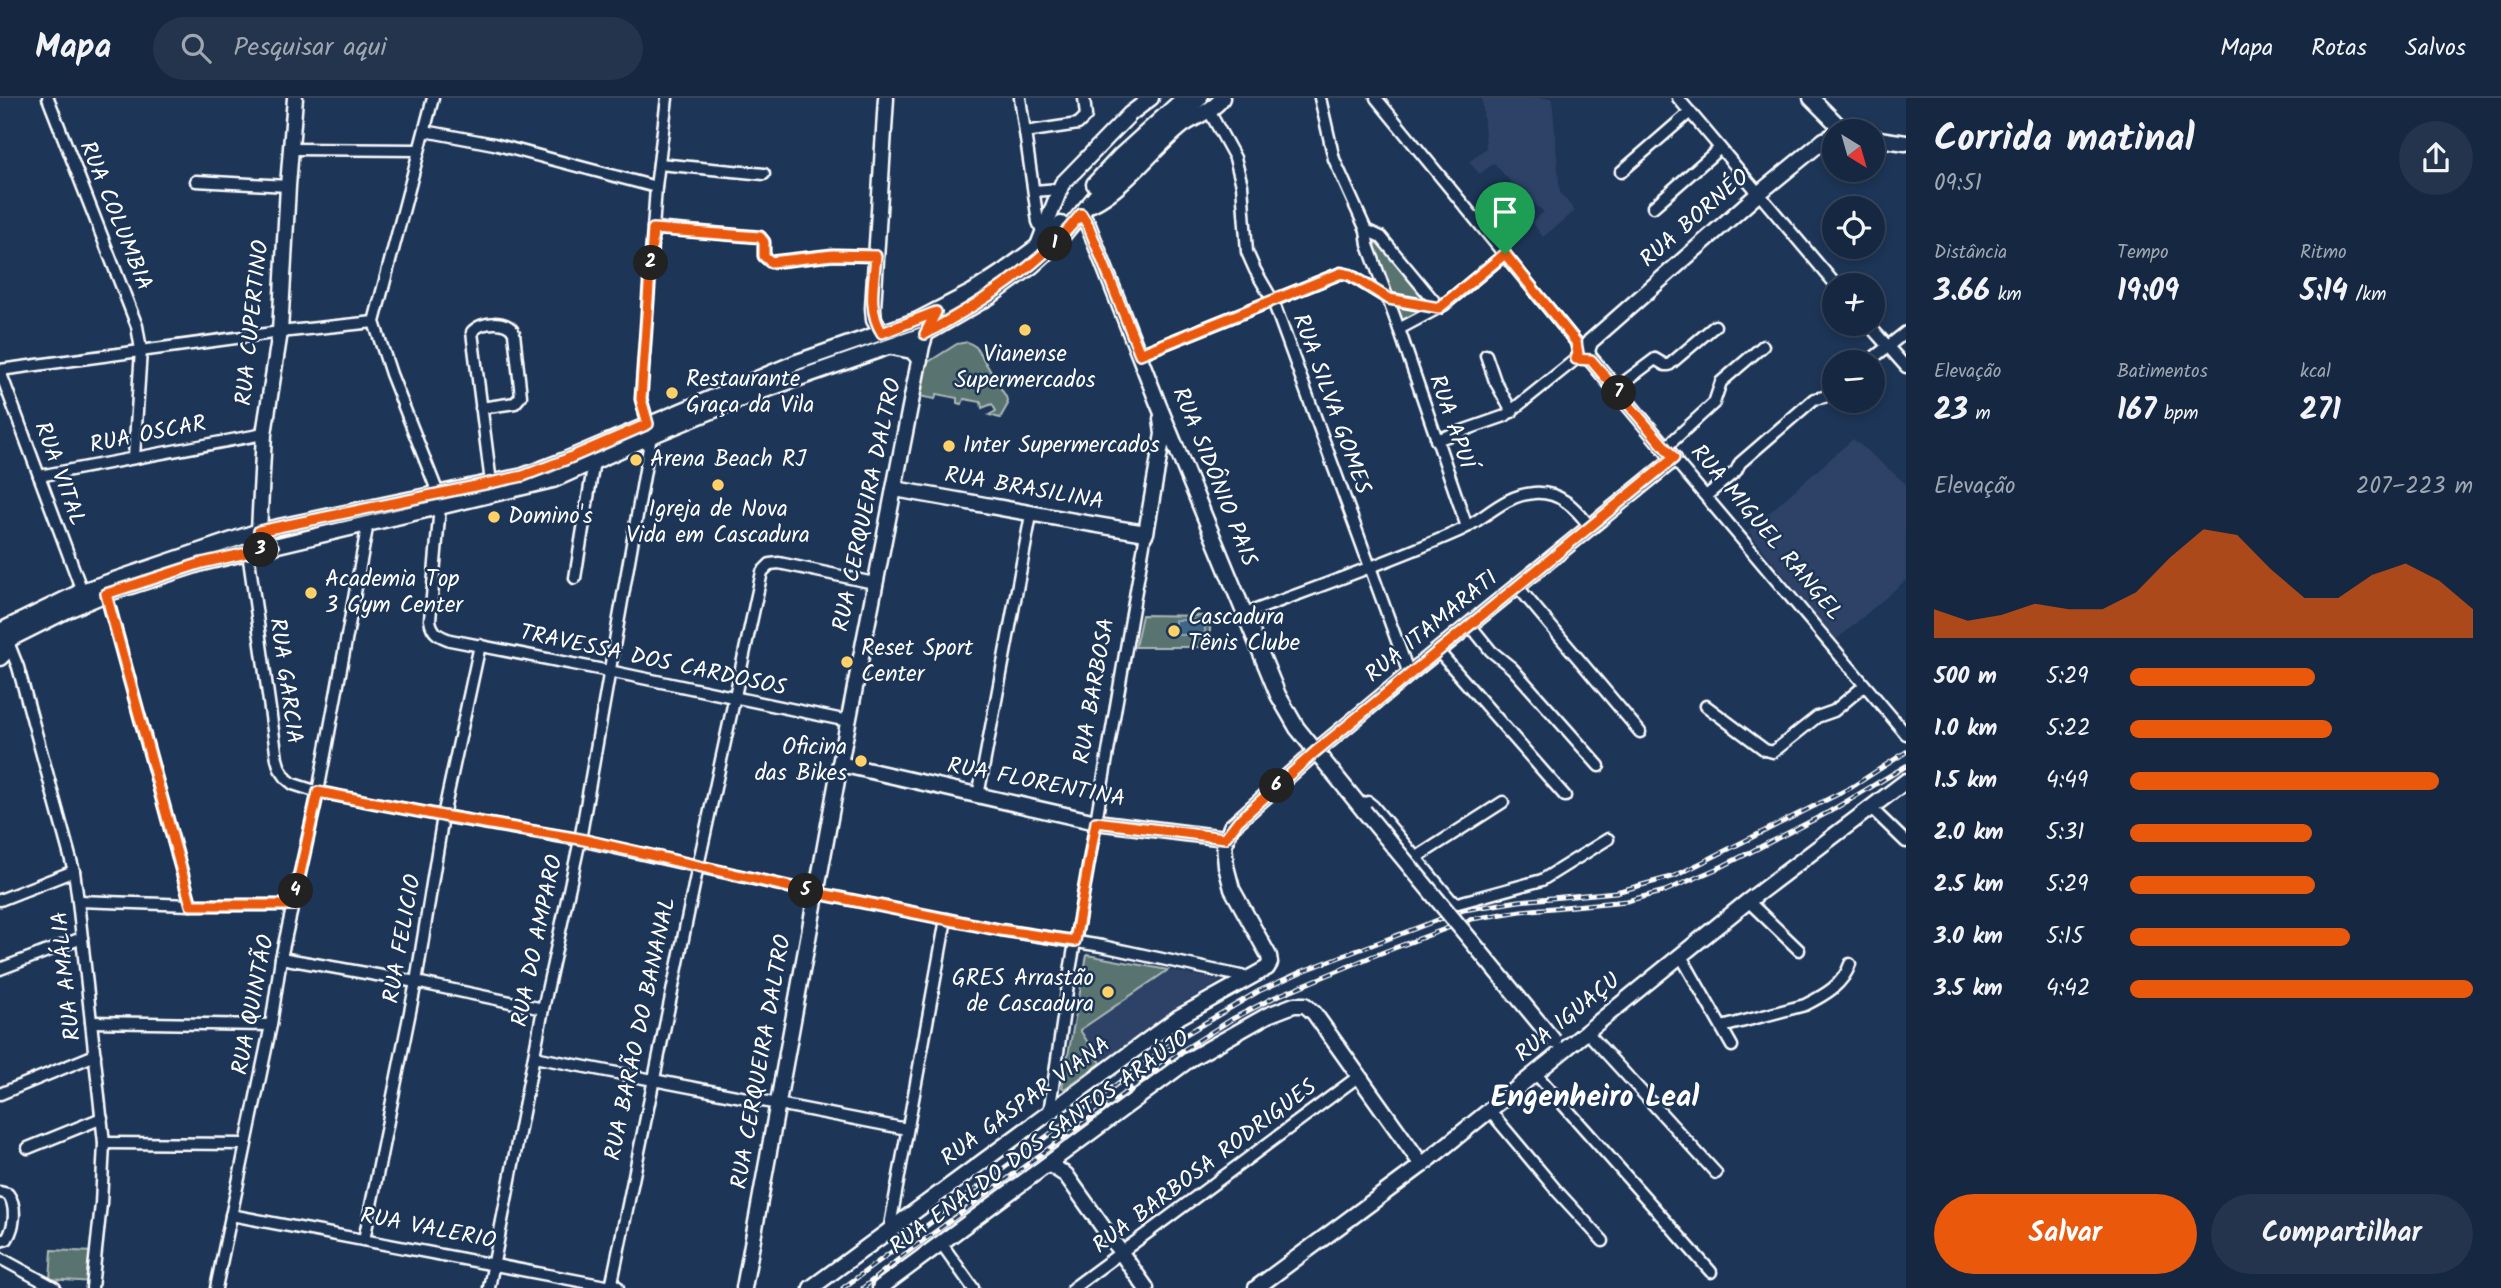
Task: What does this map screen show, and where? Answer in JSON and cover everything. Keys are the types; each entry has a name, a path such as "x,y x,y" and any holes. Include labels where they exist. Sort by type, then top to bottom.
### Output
{"main road":[{"name":"RUA CUPERTINO","path":"259,531 264,435 280,332 295,98"},
{"path":"882,333 873,315 886,98"},
{"path":"1040,240 1059,189 1130,114 1150,98"},
{"path":"4,637 82,591 259,531 536,485 594,461 650,430 797,362 936,312 972,292 1040,240 1052,234 1184,98"},
{"path":"4,637 106,594 202,563 368,523 491,482 523,476 925,334 989,297 1032,266 1054,246 1124,160 1204,104 1217,105 1222,98"},
{"path":"1811,98 1832,119"},
{"path":"1084,210 1101,199 1204,104"},
{"path":"1885,140 1906,143"},
{"name":"RUA BORNÉO","path":"1583,342 1822,142"},
{"name":"RUA SIDÔNIO PAIS","path":"1084,210 1157,401 1278,695 1315,752 1558,1046"},
{"name":"RUA CERQUEIRA DALTRO","path":"744,1288 874,583 925,334 936,312"},
{"path":"1583,342 1591,360"},
{"path":"891,347 912,351 920,360"},
{"name":"RUA MIGUEL RANGEL","path":"1591,360 1669,453"},
{"name":"RUA BARBOSA","path":"1146,533 1163,433 1157,401"},
{"name":"RUA ITAMARATI","path":"1225,838 1238,821 1315,752 1590,527 1669,453"},
{"name":"RUA BRASILINA","path":"894,489 1146,533"},
{"path":"259,531 273,547"},
{"path":"0,659 6,652 4,637"},
{"name":"RUA FLORENTINA","path":"840,764 1096,822 1225,838"},
{"name":"RUA IGUAÇU","path":"1256,1288 1422,1165 1535,1074 1558,1046 1587,1032 1748,901 1906,781"},
{"name":"RUA GASPAR VIANA","path":"811,1288 1179,1017 1267,968 1270,960 1232,889 1226,866 1225,838"},
{"name":"RUA ENALDO DOS SANTOS ARAÚJO","path":"880,1288 1133,1099 1190,1059 1268,1015 1294,1005 1305,1005 1314,1013 1359,1076"},
{"path":"1359,1076 1422,1165"},
{"path":"1069,1179 1067,1168 1072,1147"},
{"path":"1049,1164 1059,1168 1069,1179 1146,1288"}],"street":[{"name":"RUA COLUMBIA","path":"48,98 137,326 141,350 134,457"},
{"path":"433,98 374,322 387,364 439,499"},
{"path":"650,430 641,399 656,187 667,98"},
{"path":"1020,98 1040,240"},
{"path":"1025,132 1078,124 1086,116 1084,98"},
{"path":"1320,98 1338,172 1366,230 1381,237 1439,308"},
{"path":"1376,98 1505,254 1583,342 1576,359 1512,412 1436,440"},
{"path":"1678,98 1826,273"},
{"name":"RUA SILVA GOMES","path":"1204,104 1235,158 1242,185 1247,252 1273,301 1409,674"},
{"path":"1620,172 1690,112"},
{"path":"425,131 494,144 656,187"},
{"path":"1653,207 1720,148"},
{"path":"292,149 418,150"},
{"path":"659,164 764,174"},
{"path":"196,181 288,187"},
{"path":"1034,191 1059,189"},
{"path":"653,229 760,237 764,242 764,256 771,262 833,255 876,256"},
{"name":"RUA APUÍ","path":"1366,230 1367,245 1389,299 1467,527"},
{"path":"1399,329 1439,308 1505,254"},
{"path":"1140,354 1341,273 1350,275 1389,299 1439,308"},
{"path":"1,373 141,350 374,322"},
{"path":"481,408 515,403 521,396 514,332 510,325 481,325 472,332 481,408 491,482"},
{"path":"1615,389 1655,359 1669,365 1715,326"},
{"path":"1883,350 1906,332"},
{"path":"1879,336 1906,367"},
{"path":"1669,453 1714,403 1721,382 1763,346"},
{"path":"1486,355 1495,381 1512,412"},
{"path":"1576,359 1591,360"},
{"name":"RUA VITAL","path":"1,373 82,591"},
{"path":"1706,496 1814,399 1822,397"},
{"name":"RUA DO AMPARO","path":"489,1288 543,1009 580,839 650,430"},
{"name":"RUA OSCAR","path":"39,476 264,435"},
{"name":"RUA MIGUEL RANGEL","path":"1669,453 1906,734"},
{"path":"575,578 594,461"},
{"path":"1245,614 1467,527 1517,496 1538,492 1566,501 1590,527"},
{"name":"TRAVESSA DOS CARDOSOS","path":"439,499 430,621 433,631 450,640 848,721"},
{"path":"978,796 1031,515"},
{"name":"RUA QUINTÃO","path":"216,1288 271,1025 281,958 318,792 368,523"},
{"name":"RUA BARBOSA","path":"1049,1113 1075,941 1146,533"},
{"name":"RUA GARCIA","path":"248,552 277,759 280,769 293,784 318,792 443,816 580,839 816,893 1075,941 1250,978"},
{"name":"RUA BARÃO DO BANANAL","path":"613,1288 698,866 762,572 775,563 874,583"},
{"path":"1518,587 1640,732"},
{"path":"106,594 191,905"},
{"path":"1470,625 1491,651 1513,668 1599,766"},
{"name":"RUA AMÁLIA","path":"4,637 18,667 74,871 104,1143 92,1288"},
{"name":"RUA FELICIO","path":"364,1240 416,982 443,816 480,645"},
{"path":"1438,651 1565,796"},
{"path":"0,659 18,667"},
{"path":"1706,706 1765,750 1773,752 1817,717 1834,711 1864,685"},
{"path":"1362,808 1368,802 1373,806 1451,900 1458,903 1532,884 1554,874 1608,839"},
{"path":"1417,858 1503,802"},
{"path":"1870,807 1906,842"},
{"path":"0,900 74,871"},
{"path":"78,901 293,905"},
{"path":"1748,901 1799,950"},
{"path":"889,1231 946,919"},
{"path":"0,969 82,938"},
{"path":"1681,956 1732,1046"},
{"path":"281,958 416,982 543,1009"},
{"path":"1722,1027 1818,999 1843,981 1850,964"},
{"path":"91,1022 271,1025"},
{"path":"1587,1032 1716,1172"},
{"path":"0,1094 94,1055"},
{"path":"534,1057 907,1129"},
{"path":"1535,1074 1711,1272"},
{"name":"RUA BARBOSA RODRIGUES","path":"1073,1288 1359,1076"},
{"path":"1490,1111 1603,1241"},
{"path":"28,1147 102,1118"},
{"path":"104,1143 245,1144"},
{"path":"0,1192 8,1194 12,1199 14,1222 7,1239 0,1241"},
{"name":"RUA VALERIO","path":"231,1216 613,1288"},
{"path":"941,1243 973,1288"},
{"path":"0,1258 55,1288"}],"shaded area":[{"path":"1482,98 1552,98 1560,193 1575,211 1543,237 1532,222 1544,212 1515,187 1494,163 1480,174 1469,162 1486,148"},
{"path":"1853,439 1906,484 1906,580 1836,640 1748,531"},
{"path":"1175,620 1205,620 1205,635 1175,635"},
{"path":"1168,970 1220,982 1181,1004 1101,1063 1079,1030"}],"green space":[{"path":"1374,236 1429,302 1429,308 1406,321 1401,320 1368,240"},
{"path":"968,342 976,347 1006,397 1008,404 1000,418 989,415 996,411 992,404 982,408 981,402 964,399 962,404 957,403 957,398 937,394 935,399 919,396 927,363 957,344"},
{"name":"Cascadura Tênis Clube","path":"1142,615 1210,616 1210,647 1135,647"},
{"name":"GRES Arrastão de Cascadura","path":"1087,955 1168,970 1080,1030 1101,1063 1064,1089 1062,1087"},
{"path":"52,1250 94,1252 92,1282 50,1279"}],"railway":[{"path":"843,1288 1176,1040 1259,991 1303,971 1464,910 1519,901 1616,892 1675,876 1852,787 1906,752"},
{"path":"863,1288 905,1254 1183,1050 1232,1019 1275,997 1472,919 1521,911 1627,901 1665,891 1723,866 1829,812 1906,766"}],"place":[{"name":"Vianense Supermercados","path":"1025,330"},
{"name":"Restaurante Graça da Vila","path":"672,393"},
{"name":"Inter Supermercados","path":"949,446"},
{"name":"Arena Beach RJ","path":"636,460"},
{"name":"Igreja de Nova Vida em Cascadura","path":"718,485"},
{"name":"Domino's","path":"494,517"},
{"name":"Academia Top 3 Gym Center","path":"311,593"},
{"name":"Cascadura Tênis Clube","path":"1174,631"},
{"name":"Reset Sport Center","path":"847,662"},
{"name":"Oficina das Bikes","path":"861,761"},
{"name":"GRES Arrastão de Cascadura","path":"1108,992"}],"district":[{"name":"Engenheiro Leal","path":"1595,1098"}],"route":[{"path":"1081,214 1088,225 1140,354 1341,273 1350,275 1389,299 1439,308 1505,254 1576,342 1576,359 1591,360 1674,458 1315,752 1231,827 1225,838 1096,822 1075,941 1000,930 816,893 580,839 318,792 293,905 191,905 106,594 202,563 273,547 259,531 523,476 648,424 641,399 653,229 760,237 764,242 765,259 771,262 846,254 876,256 873,315 876,324 882,333 936,312 925,334 989,297 1032,266 1054,246 1081,214"}]}
